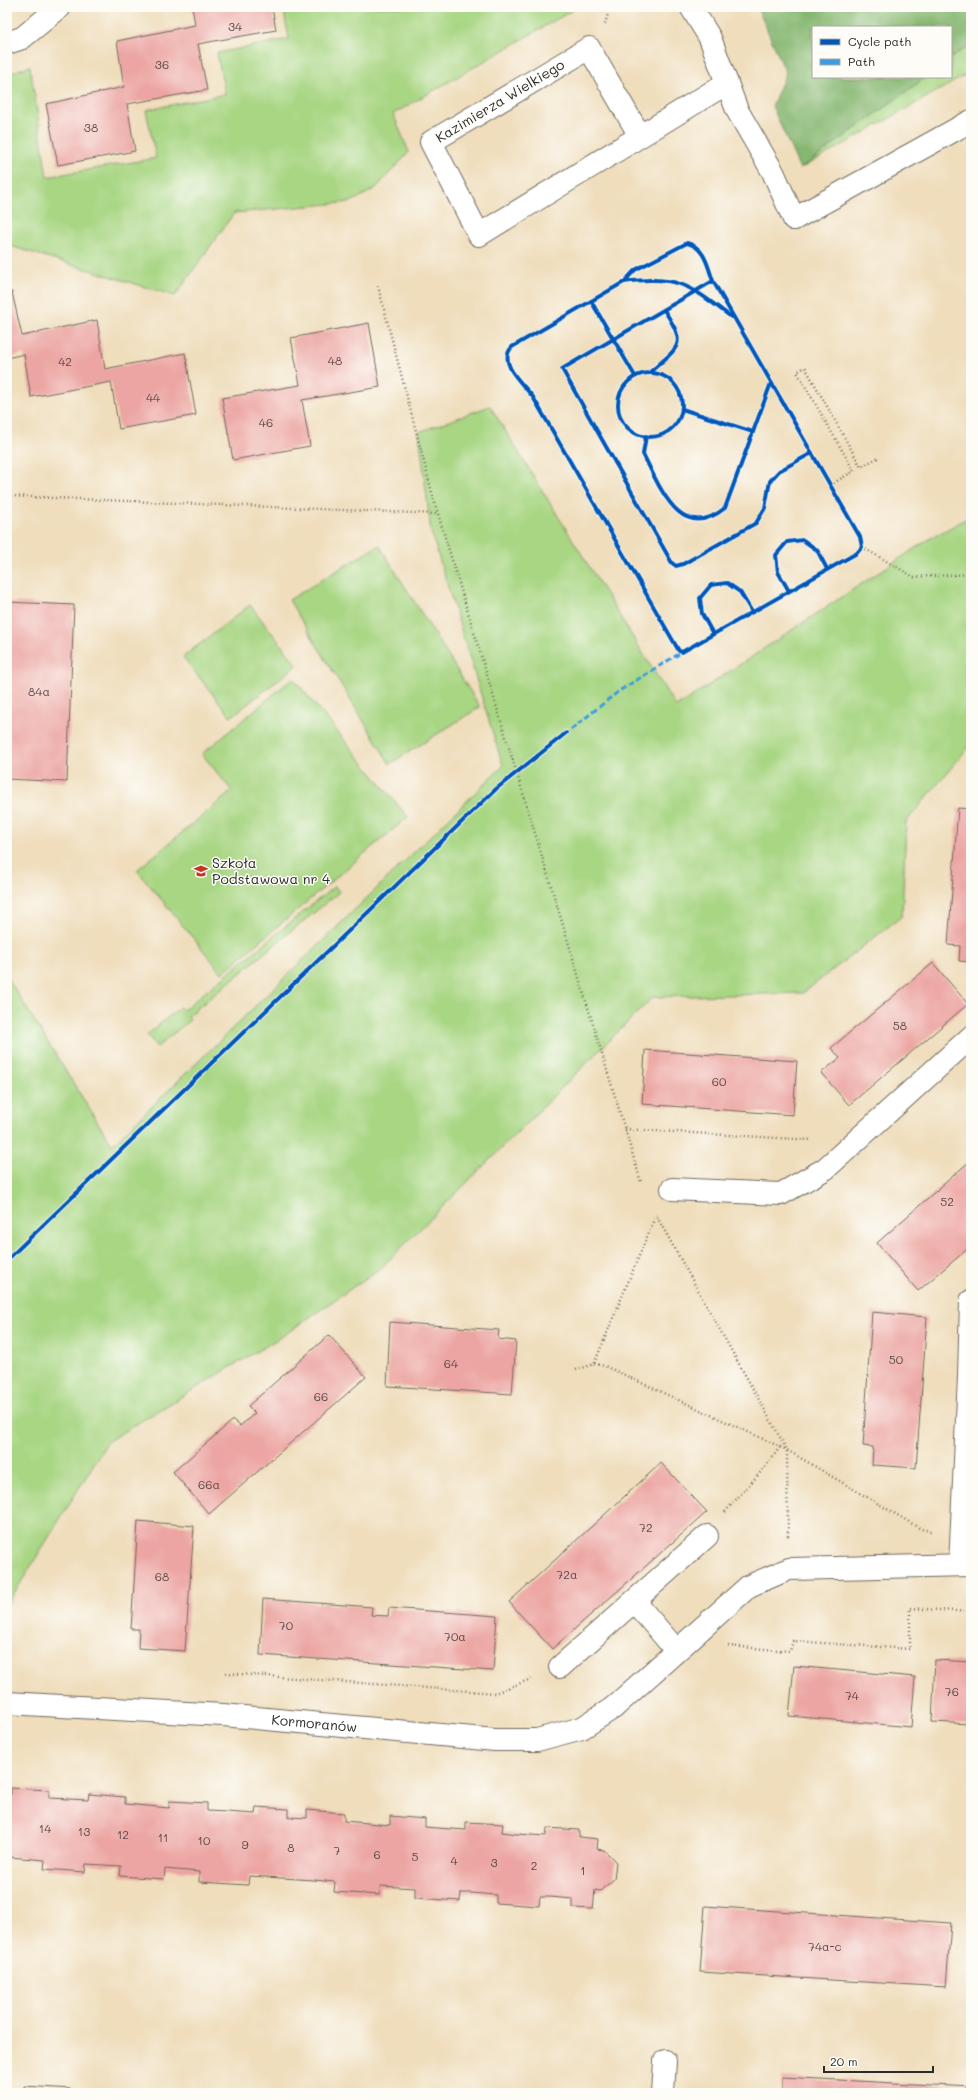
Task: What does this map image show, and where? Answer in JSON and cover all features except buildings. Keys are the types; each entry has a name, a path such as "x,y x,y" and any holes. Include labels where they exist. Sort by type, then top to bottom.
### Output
{"street":[{"path":"7,43 22,38 60,7"},
{"path":"691,7 710,38 738,110 773,172 794,219 971,121"},
{"name":"Kazimierza Wielkiego","path":"640,136 589,48 431,142 479,235 727,83"},
{"path":"672,1189 781,1194 824,1169 971,1037"},
{"path":"789,1569 965,1564 962,1535 969,1377 970,1311"},
{"path":"560,1667 707,1536"},
{"name":"Kormoranów","path":"7,1703 223,1715 495,1740 537,1740 582,1728 614,1708 749,1586 789,1569"},
{"path":"634,1601 680,1647"},
{"path":"663,2093 664,2061"}],"path":[{"path":"378,286 438,514 644,1190"},
{"path":"830,485 854,471 797,372 805,367 861,467 879,457"},
{"path":"826,479 834,492"},
{"path":"7,496 438,514"},
{"path":"861,546 914,577 971,574"},
{"path":"625,1129 854,1142"},
{"path":"653,1208 787,1450 789,1569"},
{"path":"594,1364 656,1214"},
{"path":"576,1370 594,1364 605,1366 787,1450 921,1530 962,1535"},
{"path":"707,1536 712,1527 766,1466 780,1447"},
{"path":"680,1647 790,1651 793,1641 910,1649 910,1608 971,1612"},
{"path":"226,1673 495,1693 560,1667"}],"green space":[{"path":"283,7 578,7 393,114 409,152 376,188 351,202 234,213 175,296 7,245 7,74 30,66 47,177 156,158 146,110 225,94 217,53 289,39"},
{"path":"757,7 971,7 971,44 952,57 952,26 812,26 812,78 925,78 800,169 772,106 786,73"},
{"path":"971,44 971,72 800,169 925,78 952,78 952,57"},
{"path":"490,406 676,707 926,541 971,516 971,744 906,822 902,916 803,993 653,997 382,1267 284,1335 108,1441 7,1605 7,977 112,1145 503,766 431,532 419,432"},
{"path":"379,545 480,707 390,764 289,600"},
{"path":"250,605 297,665 231,717 183,657"},
{"path":"293,678 408,817 222,973 137,870 232,791 202,754"},
{"path":"335,886 339,892 188,1016 190,1020 157,1047 147,1035 180,1007 183,1010"}],"marked path":[{"path":"564,735 619,691 682,652"}],"cycle path":[{"path":"687,243 698,249 705,258 713,281 860,537 862,547 857,553 682,652 679,651 533,397 513,373 509,366 508,353 512,347 624,282 635,270 687,243"},
{"path":"624,282 658,280 682,285 704,297 731,317"},
{"path":"713,281 562,369 672,563 676,566 683,564 756,523 765,508 770,481 779,471 812,453"},
{"path":"591,301 635,376"},
{"path":"650,372 668,356 677,345 678,339 676,331 664,310"},
{"path":"650,373 662,375 673,382 680,393 682,405 680,417 673,428 662,435 650,437 638,435 627,428 620,417 618,405 620,393 627,382 638,375 650,373"},
{"path":"646,436 643,454 665,495 674,507 684,515 696,519 709,517 725,508 771,383"},
{"path":"682,409 753,432"},
{"path":"789,591 778,572 776,555 787,542 803,540 817,550 827,569"},
{"path":"713,634 702,614 700,598 711,585 727,583 740,592 752,612"},
{"path":"7,1260 496,789 566,733"}],"place":[{"name":"Szkoła Podstawowa nr 4","path":"201,871"}]}
